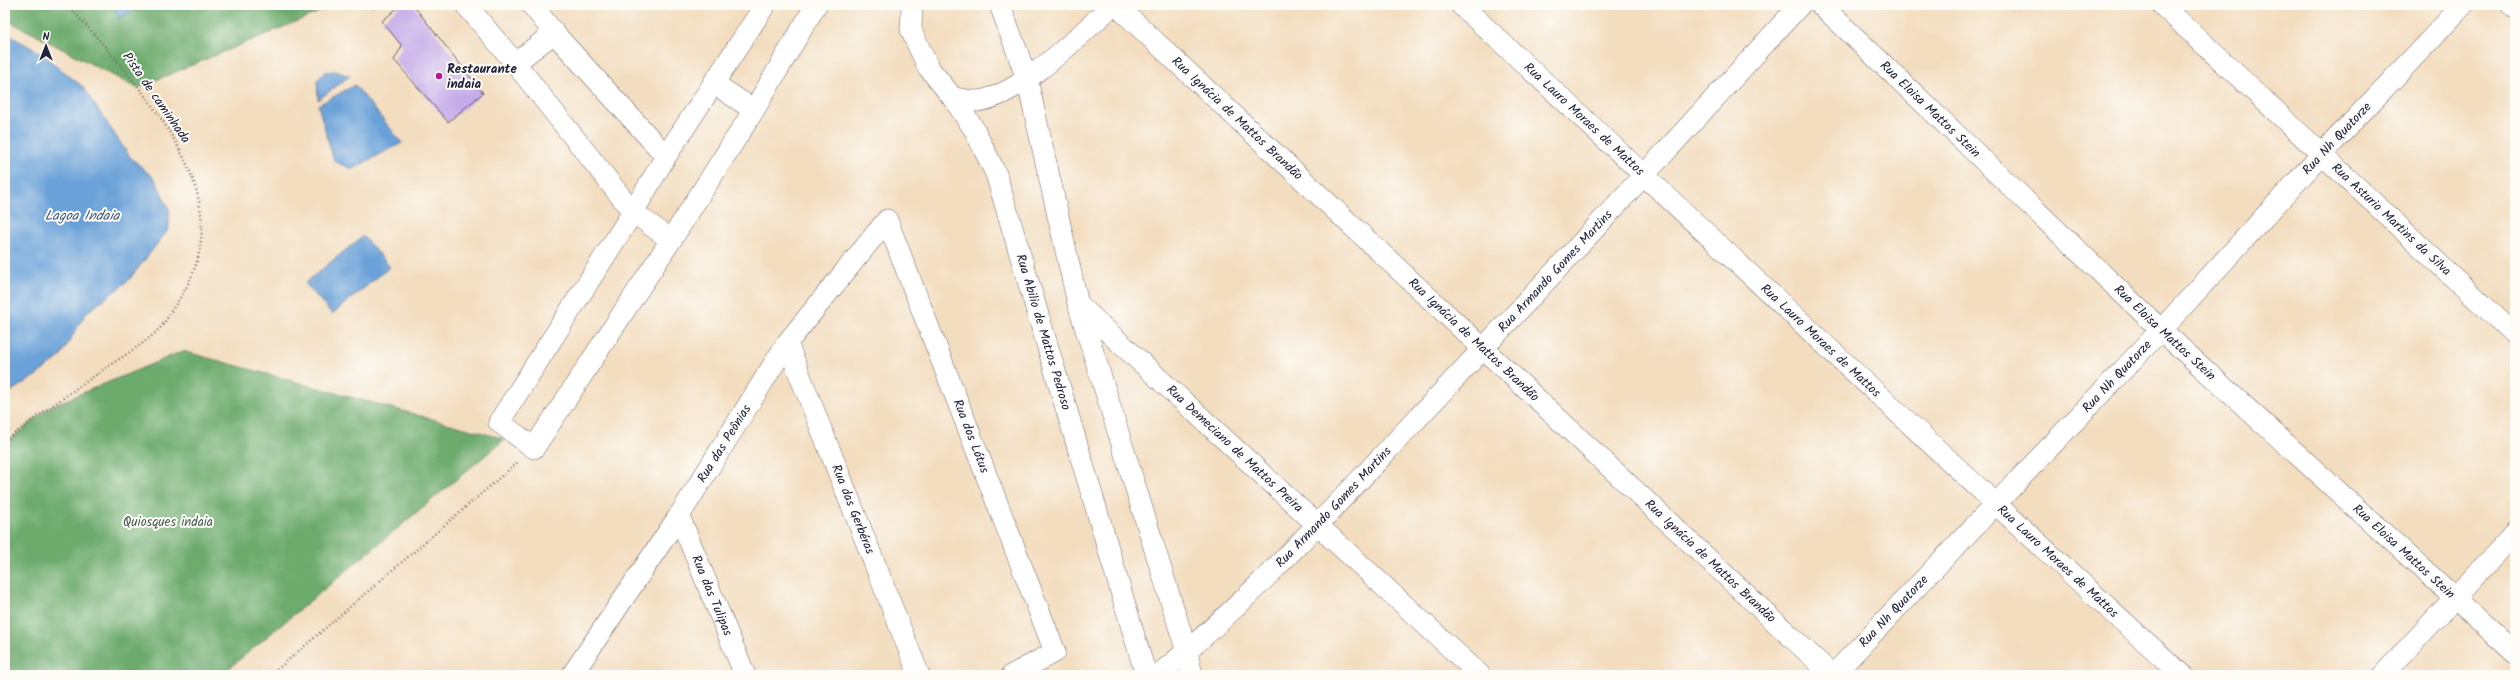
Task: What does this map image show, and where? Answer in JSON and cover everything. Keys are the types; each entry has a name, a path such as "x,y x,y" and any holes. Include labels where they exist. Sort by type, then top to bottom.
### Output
{"street":[{"path":"466,5 515,63 633,212 671,240"},
{"path":"532,5 554,33 666,156"},
{"path":"765,5 666,156 633,212 499,422 534,448 671,240 754,110 816,5"},
{"name":"Rua Abilio de Mattos Pedroso","path":"912,5 911,30 928,67 953,98 974,129 996,174 1146,675"},
{"path":"1000,5 1026,80 1078,304 1187,652 1192,675"},
{"path":"953,98 977,101 994,96 1026,80 1114,5"},
{"name":"Rua Ignácia de Mattos Brandão","path":"1114,5 1833,675"},
{"name":"Rua Lauro Moraes de Mattos","path":"1461,5 1645,174 1995,506 2182,675"},
{"name":"Rua Armando Gomes Martins","path":"1158,675 1187,652 1317,525 1483,349 1800,5"},
{"name":"Rua Eloisa Mattos Stein","path":"1821,5 2161,330 2515,653"},
{"name":"Rua Asturio Martins da Silva","path":"2162,5 2515,335"},
{"name":"Rua Nh Quatorze","path":"1833,675 2161,330 2322,154 2463,5"},
{"path":"2511,5 2515,9"},
{"path":"515,63 554,33"},
{"path":"713,83 754,110"},
{"name":"Rua das Peônias","path":"572,675 679,516 787,343 887,220"},
{"name":"Rua dos Lótus","path":"887,220 1056,652 1012,675"},
{"name":"Rua Demeciano de Mattos Preira","path":"1078,304 1480,675"},
{"name":"Rua das Gerbéras","path":"787,343 919,675"},
{"name":"Rua das Tulipas","path":"679,516 745,675"},
{"path":"2383,675 2515,532"}],"path":[{"name":"Pista de caminhada","path":"5,441 158,331 182,296 195,271 201,245 202,210 196,186 184,156 165,123 111,52 67,5"},
{"path":"201,5 376,8 378,5"},
{"path":"271,675 534,448"}],"green space":[{"path":"5,5 336,5 137,88 5,19"},
{"name":"Quiosques indaia","path":"183,351 505,439 221,675 5,675 5,444 51,406"}],"water":[{"path":"114,5 143,5 119,18"},
{"name":"Lagoa Indaia","path":"5,33 41,53 83,87 130,157 155,179 169,209 169,229 128,281 86,313 60,357 37,375 5,395"},
{"path":"335,71 350,76 318,100 317,80 325,72"},
{"path":"355,85 402,143 352,169 334,161 318,105"},
{"path":"363,236 390,267 332,314 305,283"}],"building":[{"name":"Restaurante indaia","path":"401,5 413,5 483,93 448,122 394,60 402,46 382,21"}],"place":[{"name":"Restaurante indaia","path":"439,76"}]}
